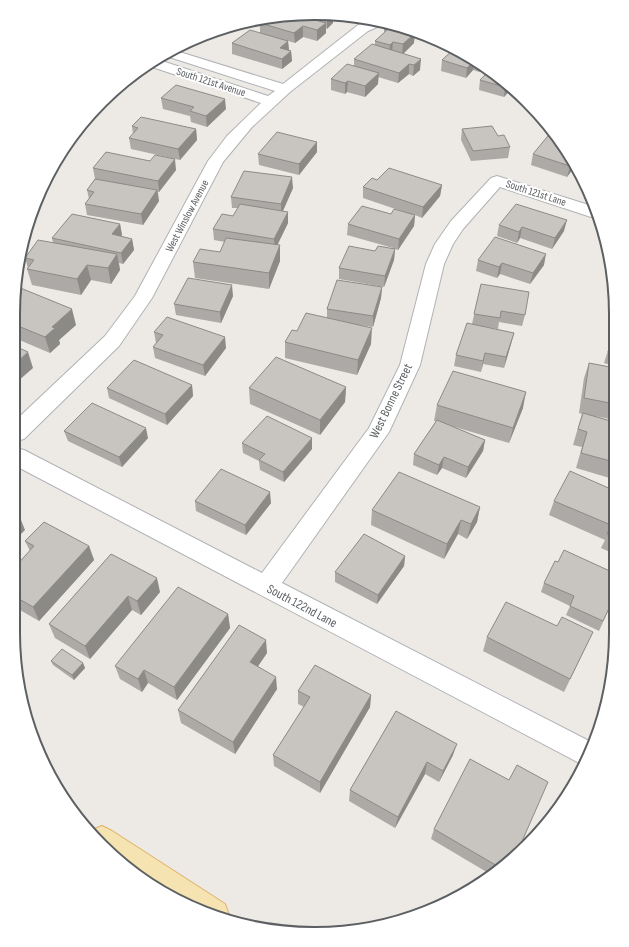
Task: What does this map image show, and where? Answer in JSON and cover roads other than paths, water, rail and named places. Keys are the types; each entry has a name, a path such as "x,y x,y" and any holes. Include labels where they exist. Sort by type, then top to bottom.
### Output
{"main road":[{"path":"116,850 192,901"}],"street":[{"name":"West Winslow Avenue","path":"20,429 112,341 144,298 216,161 247,124 285,89 363,28 369,26"},
{"name":"South 121st Avenue","path":"175,55 285,89"},
{"name":"South 121st Avenue","path":"159,65 271,102"},
{"name":"South 121st Lane","path":"497,181 590,211"},
{"name":"West Bonne Street","path":"265,586 378,432 410,365 435,264 444,244 458,225 497,181"},
{"name":"South 122nd Lane","path":"20,458 584,753"}]}
